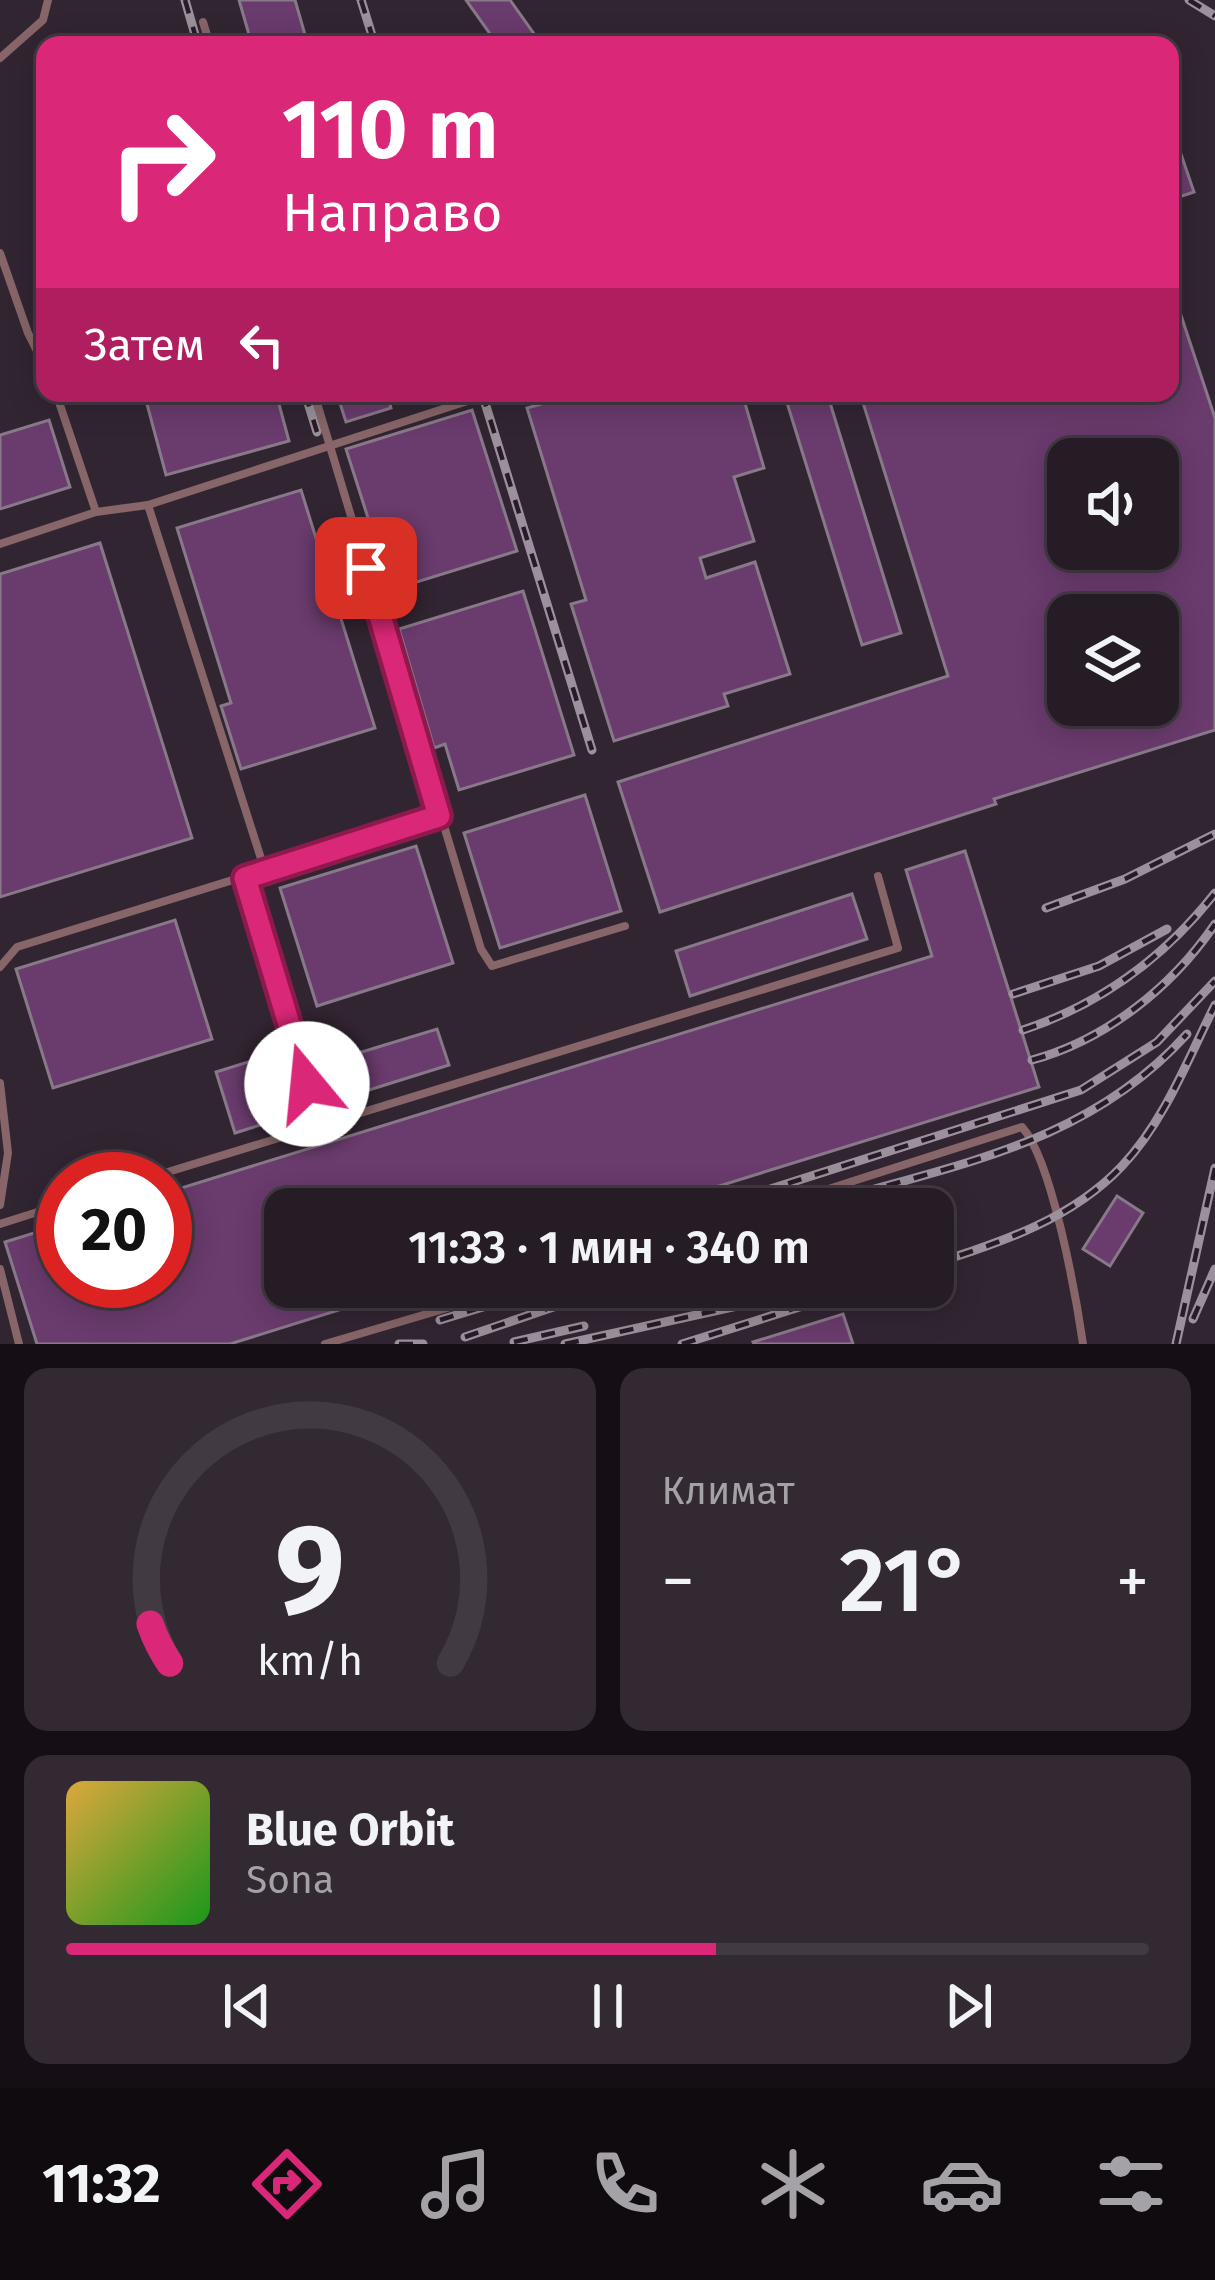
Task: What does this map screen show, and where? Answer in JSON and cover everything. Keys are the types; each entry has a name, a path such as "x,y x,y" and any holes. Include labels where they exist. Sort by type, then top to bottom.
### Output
{"lane":[{"path":"0,58 43,20 48,0"},
{"path":"203,22 207,36"},
{"path":"0,253 36,349"},
{"path":"59,402 96,512"},
{"path":"317,402 481,949 492,966 625,926"},
{"path":"0,544 96,512 148,505 464,402"},
{"path":"148,505 265,871"},
{"path":"0,967 17,946 439,816"},
{"path":"192,1165 898,948 878,877"},
{"path":"245,878 319,1126"},
{"path":"0,1083 8,1153 0,1205"},
{"path":"832,1188 1022,1127 1034,1140 1057,1216 1083,1344"},
{"path":"0,1224 36,1213"},
{"path":"0,1269 19,1344"},
{"path":"325,1344 447,1308"}],"building":[{"path":"239,0 295,0 305,36 249,36"},
{"path":"466,0 510,0 536,36 492,36"},
{"path":"1179,148 1194,192 1179,197"},
{"path":"1179,309 1215,418 1215,730 660,912 618,782 948,676 863,402 1179,402"},
{"path":"146,402 278,402 289,441 166,475"},
{"path":"340,402 389,402 391,408 346,422"},
{"path":"548,402 745,402 764,468 734,477 754,541 700,558 706,578 755,562 790,674 724,694 728,706 614,741 571,604 586,600 527,408"},
{"path":"787,402 830,402 901,633 862,645"},
{"path":"472,410 517,551 391,590 346,449"},
{"path":"49,420 70,487 0,509 0,435"},
{"path":"301,490 375,728 241,769 221,706 231,703 177,528"},
{"path":"100,543 192,838 0,897 0,574"},
{"path":"523,591 574,755 459,790 445,744 434,748 399,629"},
{"path":"585,795 621,911 500,948 464,833"},
{"path":"416,846 453,963 317,1006 280,888"},
{"path":"965,851 1039,1087 712,1188 264,1188 264,1308 345,1308 230,1344 37,1344 5,1242 36,1232 36,1308 192,1308 192,1185 932,956 906,870"},
{"path":"852,894 867,939 690,996 676,951"},
{"path":"175,920 212,1039 53,1088 16,969"},
{"path":"437,1029 449,1065 356,1094 345,1057"},
{"path":"267,1056 286,1117 235,1133 216,1072"},
{"path":"1117,1196 1143,1213 1110,1266 1083,1249"},
{"path":"843,1314 853,1344 753,1342"}],"railway":[{"path":"185,0 195,36"},
{"path":"361,0 372,36"},
{"path":"1189,0 1215,16"},
{"path":"308,402 317,432"},
{"path":"485,402 592,750"},
{"path":"1046,908 1125,879 1215,834"},
{"path":"1023,1030 1079,1007 1129,976 1174,938 1215,893"},
{"path":"1032,1060 1086,1039 1135,1008 1179,969 1215,924"},
{"path":"1013,994 1099,966 1167,929"},
{"path":"774,1188 1081,1090 1157,1042 1215,981"},
{"path":"954,1257 1058,1215 1122,1166 1174,1089 1215,1005"},
{"path":"880,1188 961,1165 1058,1128 1147,1073 1187,1034"},
{"path":"1176,1344 1215,1168"},
{"path":"1193,1319 1215,1269"},
{"path":"440,1320 480,1308"},
{"path":"465,1337 550,1308"},
{"path":"565,1344 728,1308"},
{"path":"682,1344 796,1308"},
{"path":"514,1342 584,1326"},
{"path":"399,1344 423,1344"}],"route":[{"path":"307,1084 245,878 439,816 366,568"}]}
